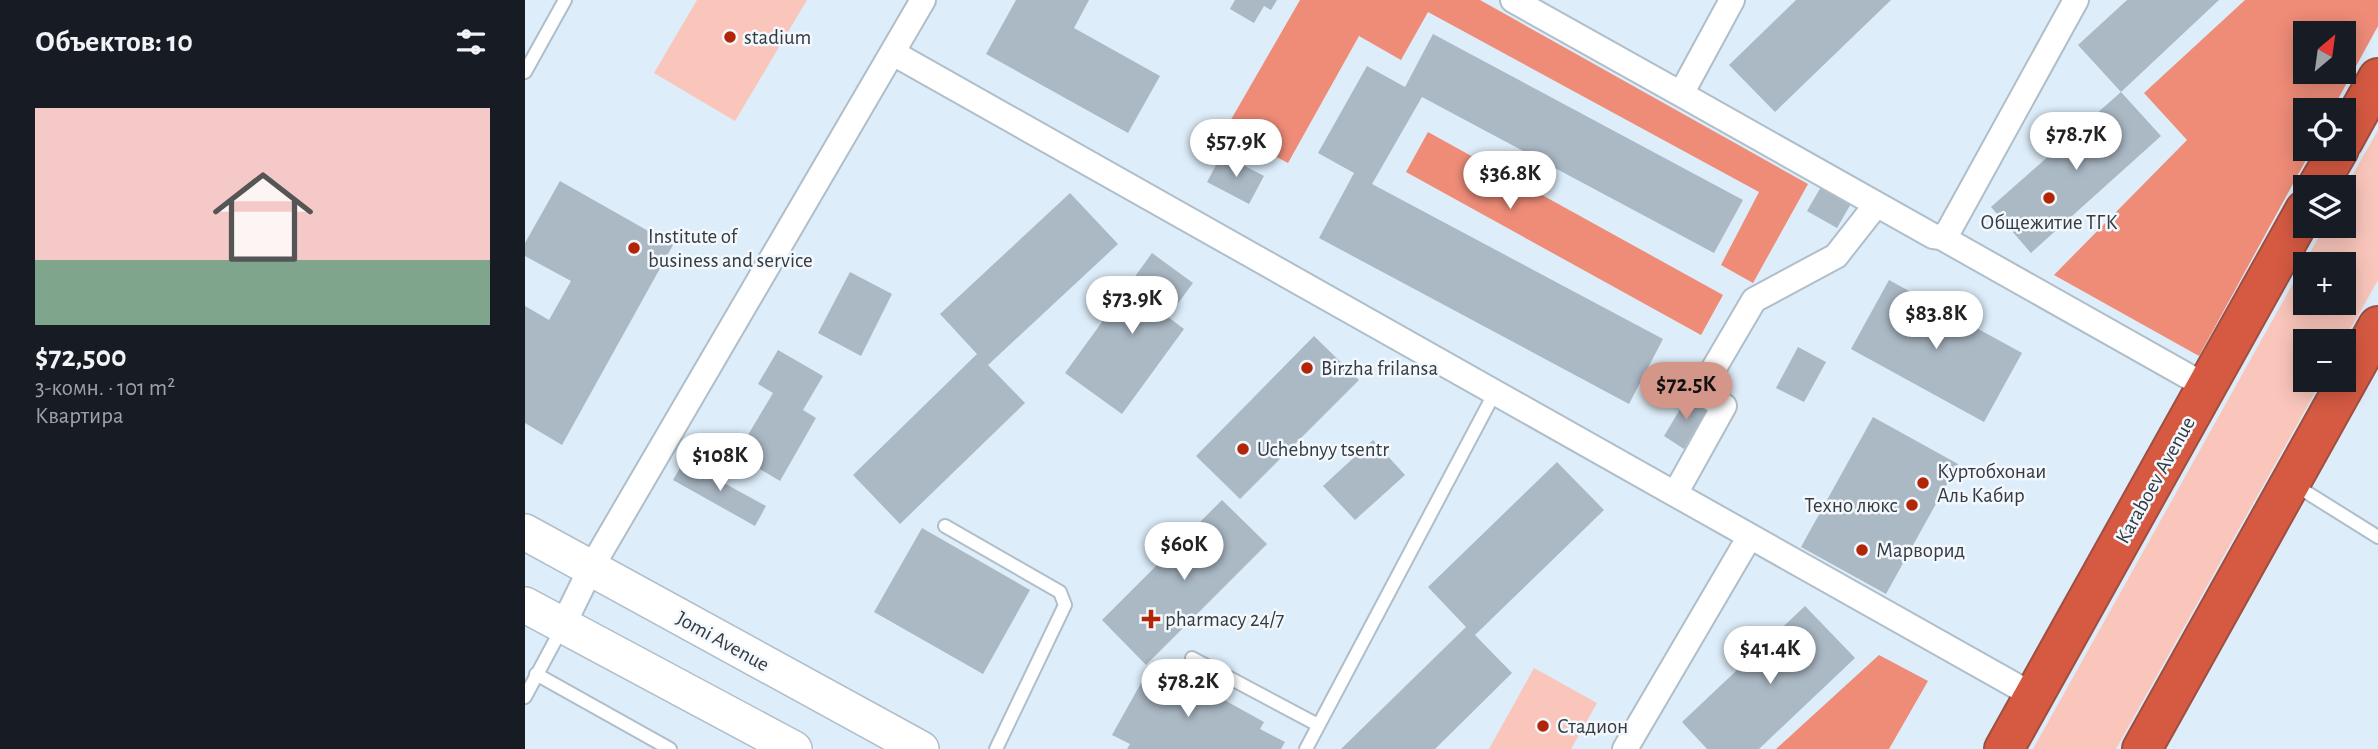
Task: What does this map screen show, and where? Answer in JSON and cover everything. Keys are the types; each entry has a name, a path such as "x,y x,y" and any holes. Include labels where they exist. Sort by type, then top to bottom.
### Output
{"highway":[{"path":"2356,118 2378,78"},
{"name":"Karaboev Avenue","path":"2004,749 2293,232"},
{"path":"2142,749 2378,326"}],"main road":[{"name":"Jomi Avenue","path":"525,532 921,749"},
{"path":"525,605 794,749"}],"street":[{"path":"563,625 591,568 923,0"},
{"path":"1513,0 1876,205 1933,236 1941,237 2207,387"},
{"path":"1681,94 1732,0"},
{"path":"1941,237 1948,232 2077,0"},
{"path":"893,53 2034,696"},
{"path":"1675,494 1724,406 1700,392 1754,300 1836,256 1876,205"},
{"path":"1625,749 1750,536"}],"lane":[{"path":"525,72 565,0"},
{"path":"1305,749 1494,394"},
{"path":"2291,482 2378,537"},
{"path":"945,526 1060,592 1065,605 996,749"},
{"path":"525,697 563,625"},
{"path":"1192,658 1318,725"},
{"path":"536,674 670,749"}],"shaded area":[{"name":"stadium","path":"697,0 807,0 735,121 654,73"},
{"path":"1300,0 1480,0 1808,184 1753,283 1721,265 1759,192 1428,12 1401,60 1359,36 1288,163 1225,130"},
{"path":"2245,0 2378,0 2378,26 2356,66 2356,21 2293,21 2293,84 2346,84 2339,98 2293,98 2293,161 2305,161 2298,175 2293,175 2293,184 2199,356 2054,275 2187,140 2144,93"},
{"path":"2378,130 2378,280 2350,329 2293,329 2293,392 2315,392 2116,749 2033,749 2293,283 2293,315 2356,315 2356,252 2310,252 2318,238 2356,238 2356,175 2353,175"},
{"path":"1428,132 1723,295 1701,335 1406,172"},
{"path":"1879,655 1928,681 1889,749 1776,749"},
{"name":"Стадион","path":"1534,668 1597,703 1571,749 1489,749"}],"building":[{"path":"1016,0 1089,0 1074,28 1160,76 1128,133 986,54"},
{"path":"1235,0 1277,0 1271,10 1264,6 1254,23 1230,9"},
{"path":"1796,0 1891,0 1775,112 1729,65"},
{"path":"2127,0 2219,0 2121,92 2078,45"},
{"path":"1433,34 1743,200 1714,253 1422,97 1372,184 1663,339 1629,404 1319,238 1354,173 1318,153 1367,66 1405,87"},
{"path":"2121,92 2161,136 2031,253 1991,207"},
{"path":"1222,154 1264,176 1249,204 1207,182"},
{"path":"560,181 673,245 562,445 525,423 525,306 549,320 571,281 525,256 525,243"},
{"path":"1822,185 1852,202 1837,228 1807,211"},
{"path":"1070,193 1118,244 988,365 1025,403 900,524 853,475 977,354 940,314"},
{"path":"1152,253 1193,283 1168,317 1184,329 1122,414 1065,373"},
{"path":"850,272 892,294 861,356 818,333"},
{"path":"1889,280 2022,353 1984,422 1851,349"},
{"path":"1314,336 1359,380 1240,499 1196,456"},
{"path":"1798,347 1826,362 1804,402 1776,388"},
{"path":"778,350 823,376 803,410 816,418 780,481 736,455 773,393 758,384"},
{"path":"1688,396 1708,408 1684,449 1664,436"},
{"path":"1873,417 1958,464 1886,594 1801,547"},
{"path":"1373,440 1405,475 1355,520 1323,486"},
{"path":"684,461 766,506 755,526 673,480"},
{"path":"1557,462 1604,510 1475,635 1512,673 1435,749 1341,749 1466,627 1428,587"},
{"path":"1222,500 1267,544 1146,665 1102,620"},
{"path":"922,528 1030,590 983,674 874,612"},
{"path":"1805,606 1855,658 1759,749 1707,749 1682,722"},
{"path":"1150,667 1169,678 1172,671 1264,722 1260,729 1285,742 1281,749 1127,749 1130,744 1112,735"}],"place":[{"name":"stadium","path":"730,37"},
{"name":"Общежитие ТГК","path":"2049,198"},
{"name":"Institute of business and service","path":"634,248"},
{"name":"Birzha frilansa","path":"1307,368"},
{"name":"Uchebnyy tsentr","path":"1243,449"},
{"name":"Куртобхонаи Аль Кабир","path":"1923,483"},
{"name":"Техно люкс","path":"1912,505"},
{"name":"Марворид","path":"1862,550"},
{"name":"pharmacy 24/7","path":"1151,619"},
{"name":"Стадион","path":"1543,726"}]}
